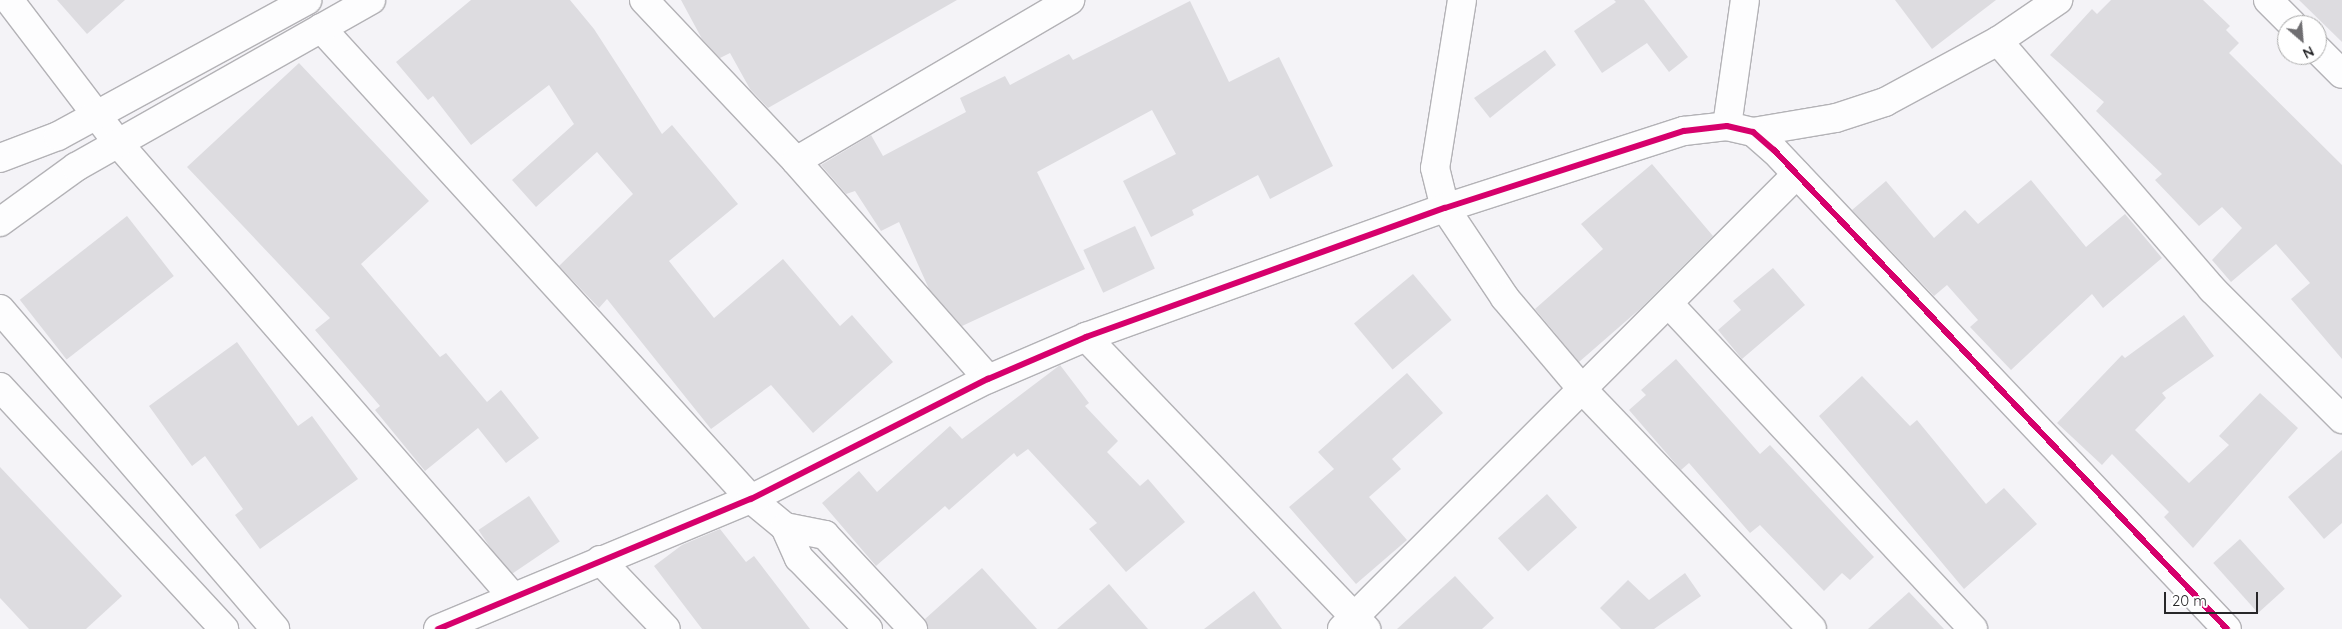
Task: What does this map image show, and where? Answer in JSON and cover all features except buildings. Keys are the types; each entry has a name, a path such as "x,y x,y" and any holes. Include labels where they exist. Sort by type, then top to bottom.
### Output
{"street":[{"path":"9,0 118,143 513,597"},
{"path":"0,158 58,136 307,0"},
{"path":"0,222 76,167 371,0"},
{"path":"644,0 796,161 988,379"},
{"path":"796,161 1070,0"},
{"path":"1462,0 1435,168 1445,208 1505,298 1582,389 1812,629"},
{"path":"1727,126 1745,0"},
{"path":"438,629 600,560 751,499 988,379 1086,337 1445,208 1684,130 1727,126 1753,132 1836,118 1885,102 1998,41 2058,0"},
{"path":"2268,0 2283,15"},
{"path":"321,28 751,499 785,526 825,535 913,629"},
{"path":"1998,41 2212,289 2342,418"},
{"path":"2327,59 2342,74"},
{"path":"1753,132 1797,174 2227,629"},
{"path":"1086,337 1354,625 1582,389 1670,304 1797,174"},
{"path":"1670,304 1973,629"},
{"path":"0,309 275,629"},
{"path":"0,387 224,629"},
{"path":"785,526 800,558 868,629"},
{"path":"600,560 666,629"}],"cycle path":[{"path":"438,629 751,499 988,379 1086,337 1445,208 1684,131 1727,126 1753,132 1774,150 2227,629"}]}
